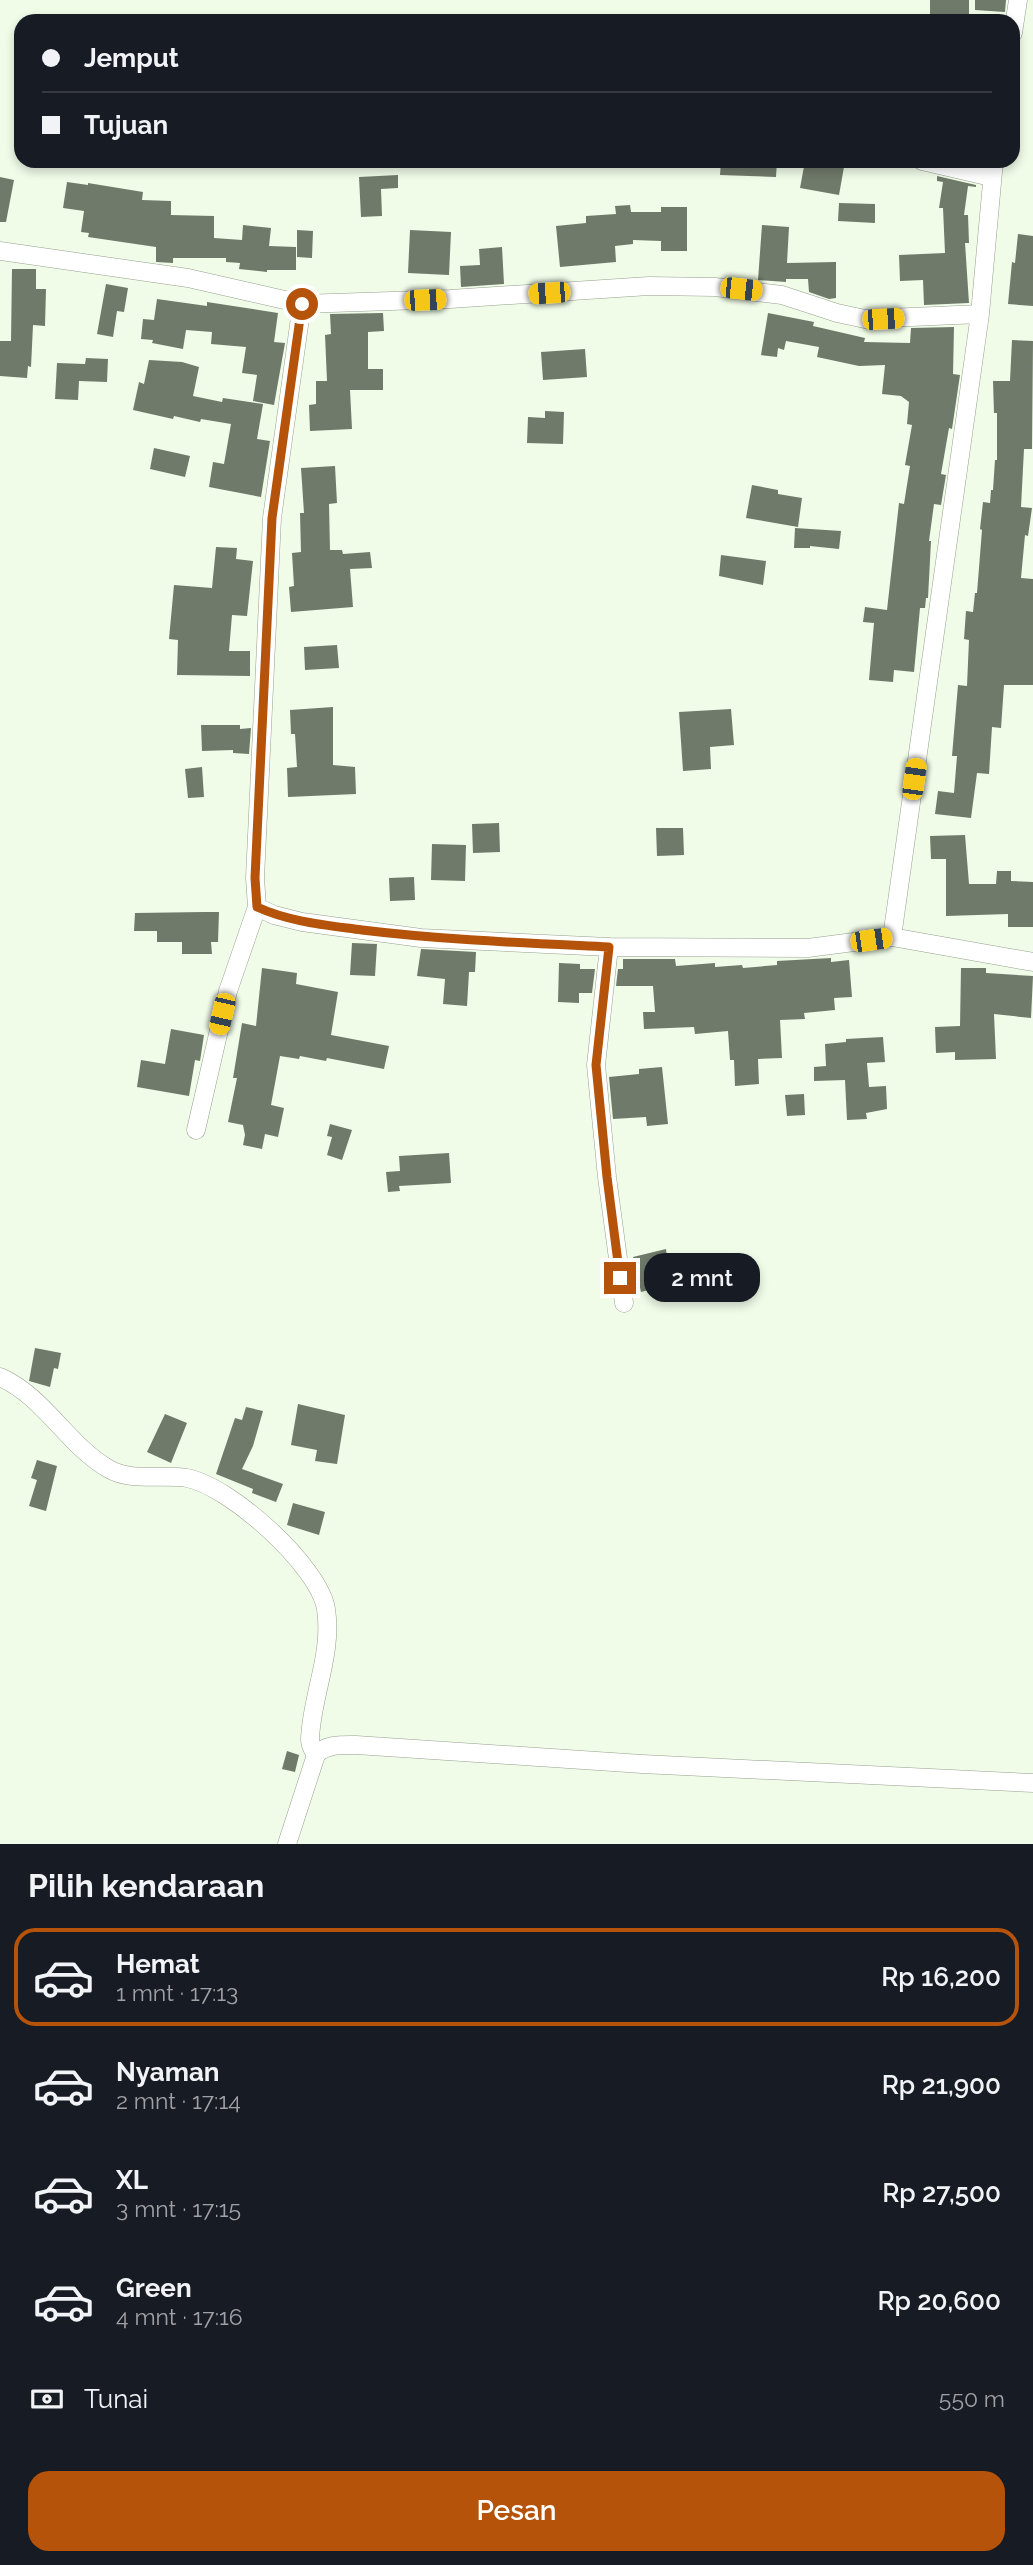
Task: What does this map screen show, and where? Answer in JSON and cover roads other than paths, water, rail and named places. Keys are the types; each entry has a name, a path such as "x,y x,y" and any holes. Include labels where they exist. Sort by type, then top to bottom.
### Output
{"street":[{"path":"892,937 980,314 993,169"},
{"path":"0,251 188,278 302,304 450,299 649,286 715,287 782,295 852,318 980,314"},
{"path":"196,1130 228,991 257,907 256,864 272,518 302,304"},
{"path":"257,907 274,915 302,922 421,938 609,947 808,948 892,937 1033,962"},
{"path":"609,947 596,1065 607,1177 624,1303"},
{"path":"0,1377 32,1397 90,1457 106,1468 129,1475 190,1479 218,1491 257,1519 304,1568 322,1594 327,1618 324,1662 310,1739 316,1755"},
{"path":"287,1844 316,1755 327,1747 356,1745 642,1764 1033,1783"}]}
